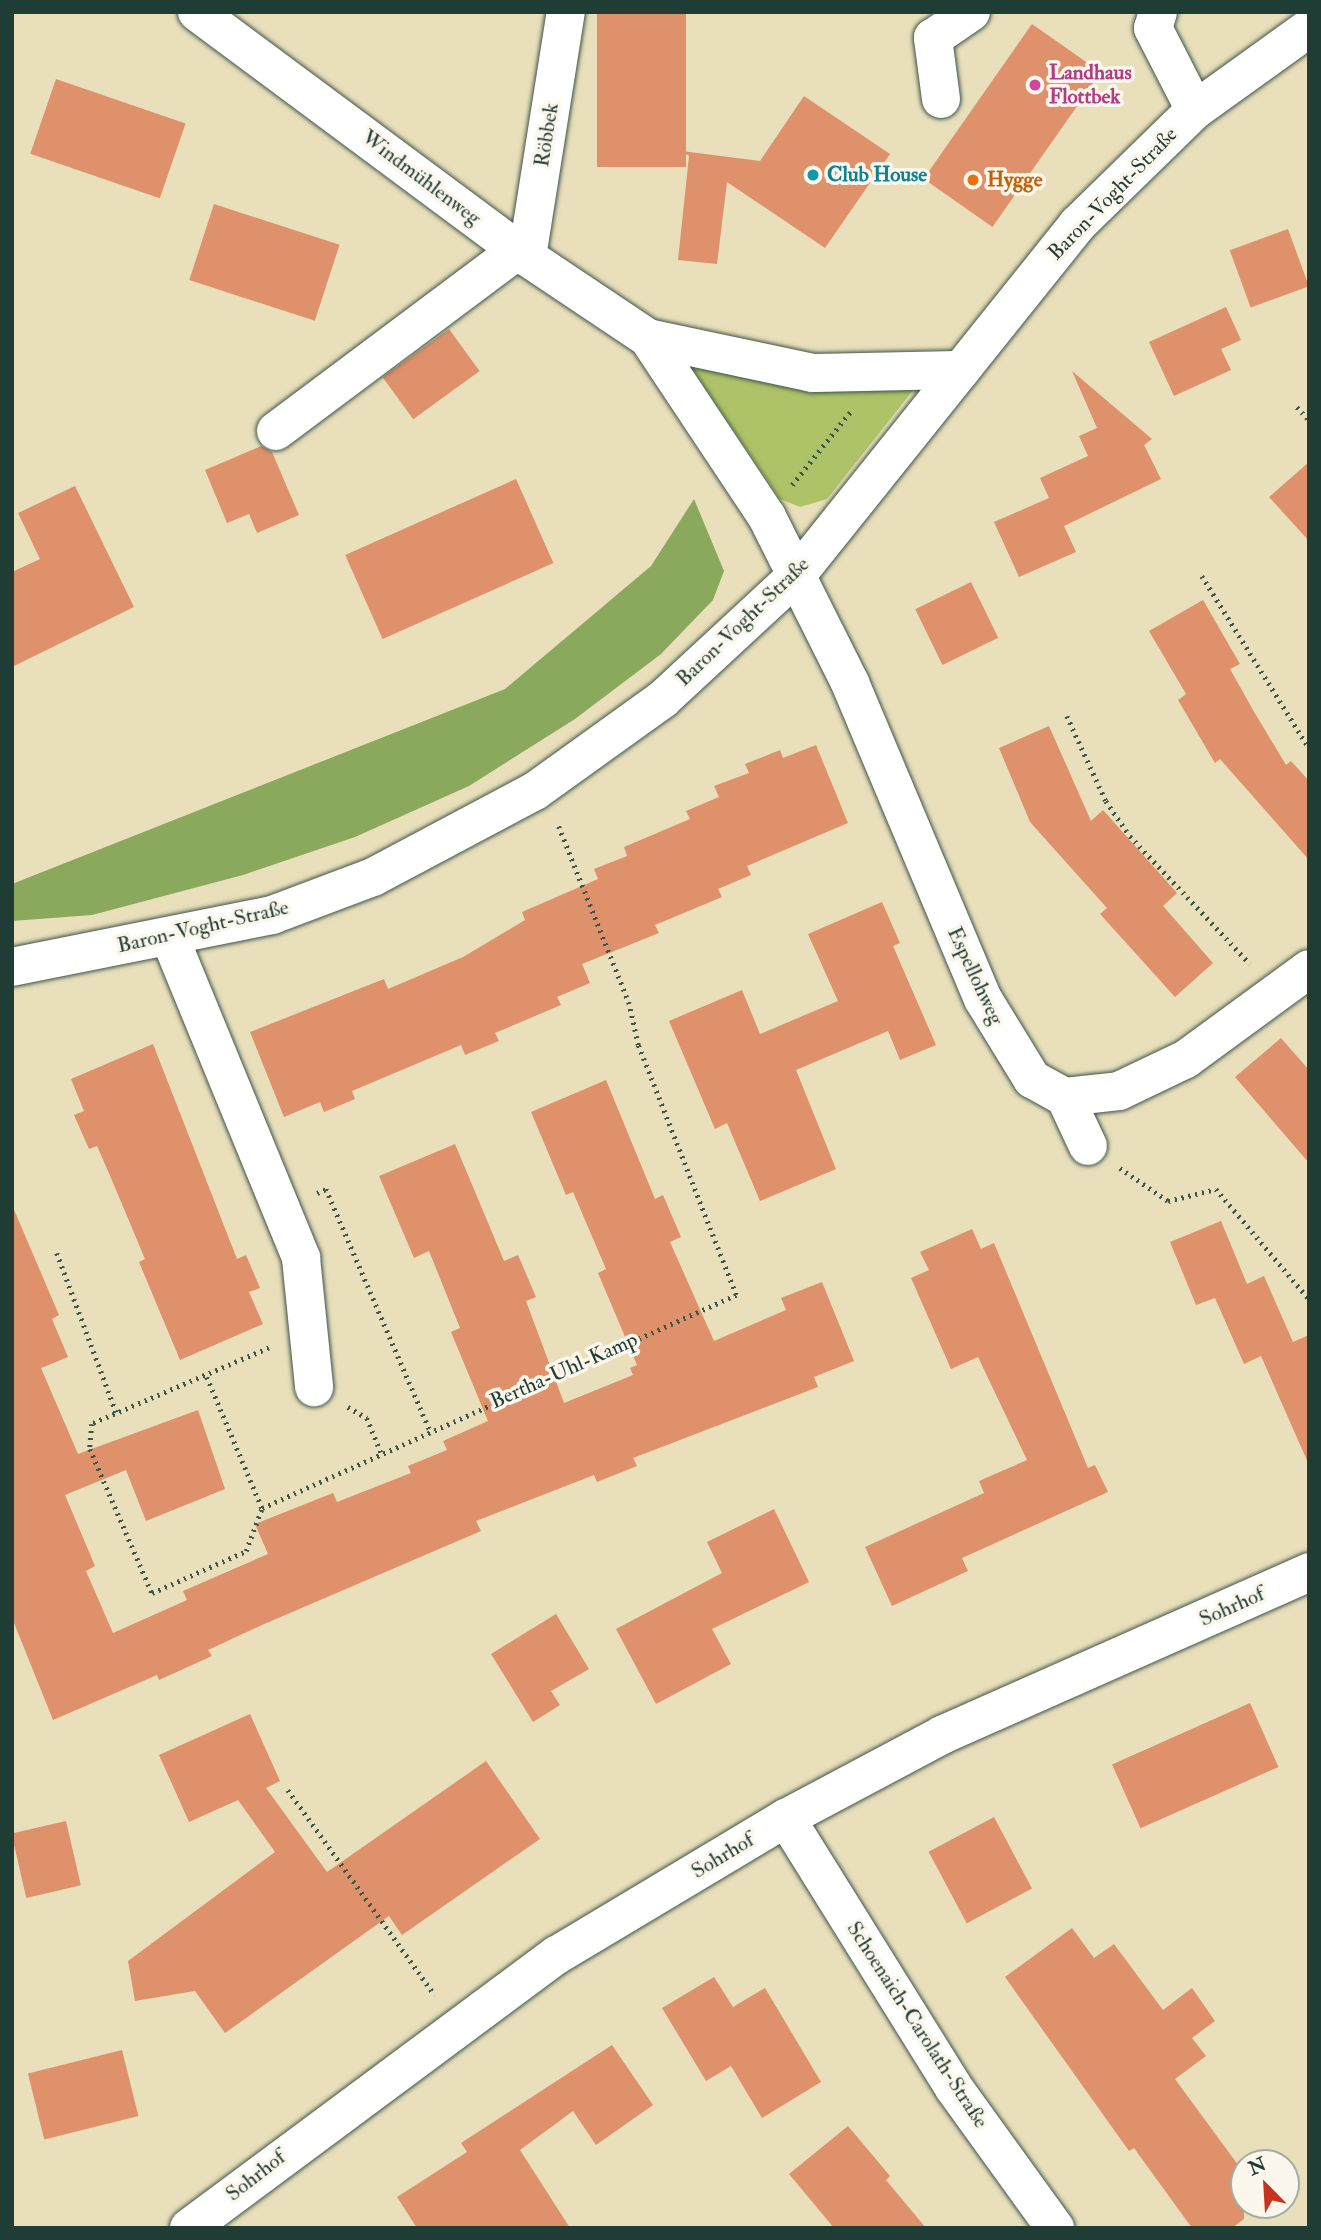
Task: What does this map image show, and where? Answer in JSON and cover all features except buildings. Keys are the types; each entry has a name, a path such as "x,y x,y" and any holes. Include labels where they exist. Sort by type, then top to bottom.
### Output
{"street":[{"name":"Windmühlenweg","path":"198,12 523,254 648,338 812,373 961,370"},
{"name":"Röbbek","path":"523,254 566,12"},
{"path":"941,99 933,38 971,12"},
{"path":"1149,17 1195,110"},
{"name":"Baron-Voght-Straße","path":"12,967 170,938 272,915 373,877 536,791 663,699 796,576 1078,224 1195,110 1309,28"},
{"path":"276,430 523,254"},
{"name":"Windmühlenweg","path":"648,338 767,517 796,576"},
{"name":"Espellohweg","path":"796,576 850,683 983,999 1024,1071 1041,1087 1065,1097"},
{"path":"170,938 301,1258 311,1329 314,1387"},
{"path":"1088,1146 1065,1097 1105,1094 1153,1077 1232,1029 1309,969"},
{"name":"Sohrhof","path":"189,2228 556,1955 786,1818 942,1735 1309,1572"},
{"name":"Schoenaich-Carolath-Straße","path":"786,1818 954,2088 1055,2228"}],"path":[{"path":"789,489 854,407"},
{"path":"1297,407 1309,420"},
{"path":"1202,576 1309,748"},
{"path":"1066,716 1106,801 1130,836 1278,993"},
{"name":"Bertha-Uhl-Kamp","path":"262,1508 381,1452 736,1296 638,1045 629,1004 558,826"},
{"path":"1088,1146 1168,1201 1216,1189 1309,1299"},
{"path":"281,1207 326,1189 430,1431"},
{"path":"57,1253 117,1414"},
{"path":"207,1377 262,1508 246,1552 152,1593 90,1448 92,1424 207,1377 311,1329"},
{"path":"367,1418 381,1452"},
{"path":"288,1790 458,2027"}],"green space":[{"path":"689,364 914,389 827,499 800,507 780,499"},
{"path":"694,499 724,571 713,600 661,654 575,719 469,786 355,837 243,875 92,915 12,921 12,884 505,689 651,566"}],"place":[{"name":"Landhaus Flottbek","path":"1035,85"},
{"name":"Club House","path":"813,175"},
{"name":"Hygge","path":"973,180"}]}
